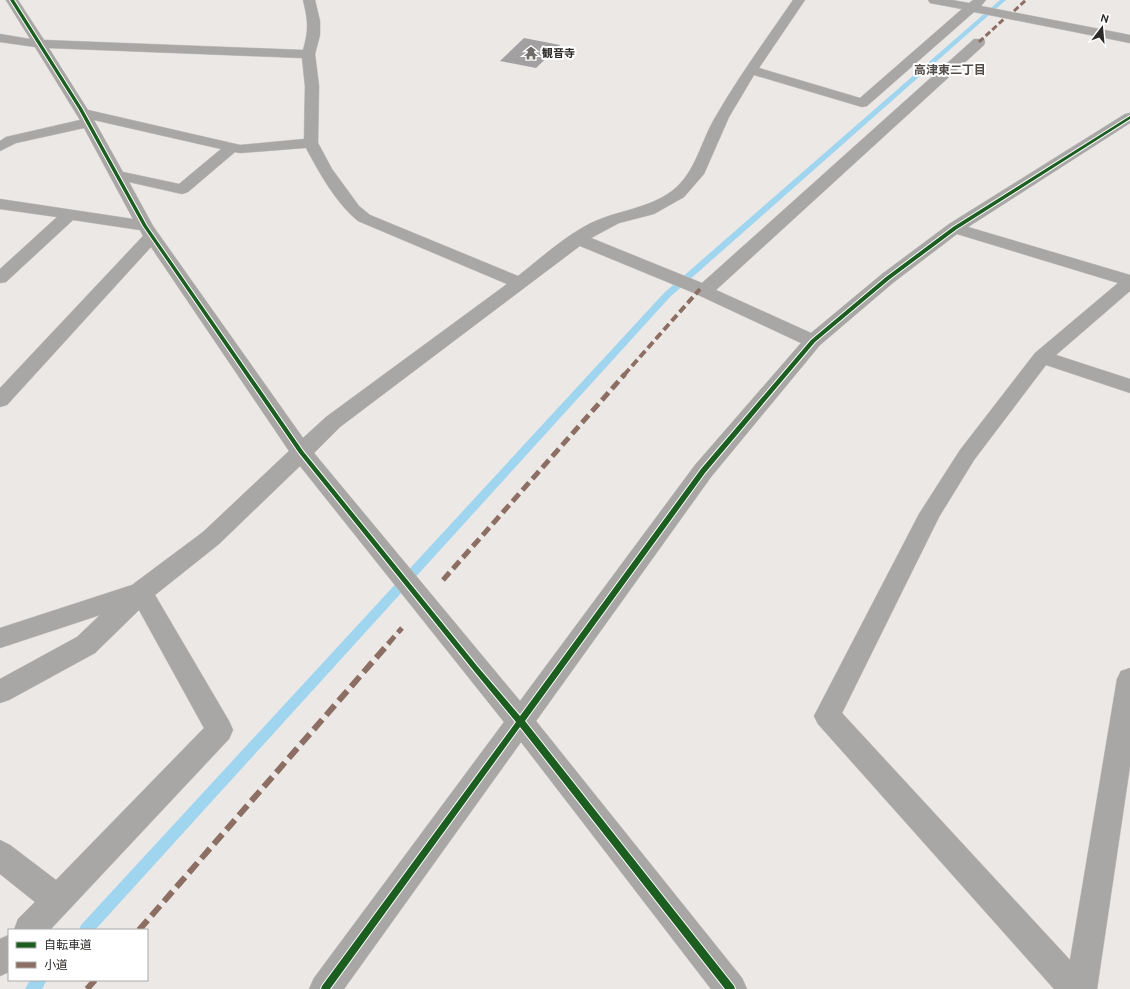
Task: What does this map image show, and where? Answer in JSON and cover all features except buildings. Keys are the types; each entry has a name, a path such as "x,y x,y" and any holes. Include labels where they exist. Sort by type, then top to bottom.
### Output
{"street":[{"path":"12,0 41,44 85,118 149,231 301,452 520,720 731,989"},
{"path":"309,0 314,21 314,35 308,54 312,86 311,143 325,169 353,209 364,218 520,283"},
{"path":"0,692 86,645 141,592 211,538 333,422 578,239 596,227 614,219 648,211 678,194 696,174 722,117 751,70 799,0"},
{"path":"934,0 976,5 1002,13 1130,39"},
{"path":"751,70 862,103 976,5"},
{"path":"700,289 967,38 943,32"},
{"path":"0,38 41,44 308,54"},
{"path":"325,989 702,471 813,341 888,278 955,228 1130,117"},
{"path":"0,147 11,140 85,118 240,149 311,143"},
{"path":"116,175 182,189 232,147"},
{"path":"0,204 70,214 149,231"},
{"path":"0,278 70,214"},
{"path":"955,228 1130,282"},
{"path":"0,400 149,231"},
{"path":"578,239 700,289 813,341"},
{"path":"1075,989 827,716 930,514 968,455 1042,357 1130,282"},
{"path":"1042,357 1130,386"},
{"path":"0,638 141,592"},
{"path":"30,929 220,730 141,592"},
{"path":"1081,989 1130,679"},
{"path":"0,855 57,900"},
{"path":"0,960 8,952"}],"waterway":[{"path":"87,929 667,295 1003,0"},
{"path":"32,989 39,981"}],"marked path":[{"path":"1014,11 1026,0"},
{"path":"979,42 1004,19"},
{"path":"443,580 700,289"},
{"path":"140,929 402,628"},
{"path":"87,989 94,981"}],"cycle path":[{"path":"12,0 80,108 145,226 301,452 476,669 520,721 731,989"},
{"path":"325,989 703,471 813,341 888,278 955,228 1130,117"}],"place":[{"name":"観音寺","path":"531,53"}],"district":[{"name":"高津東二丁目","path":"950,70"}]}
